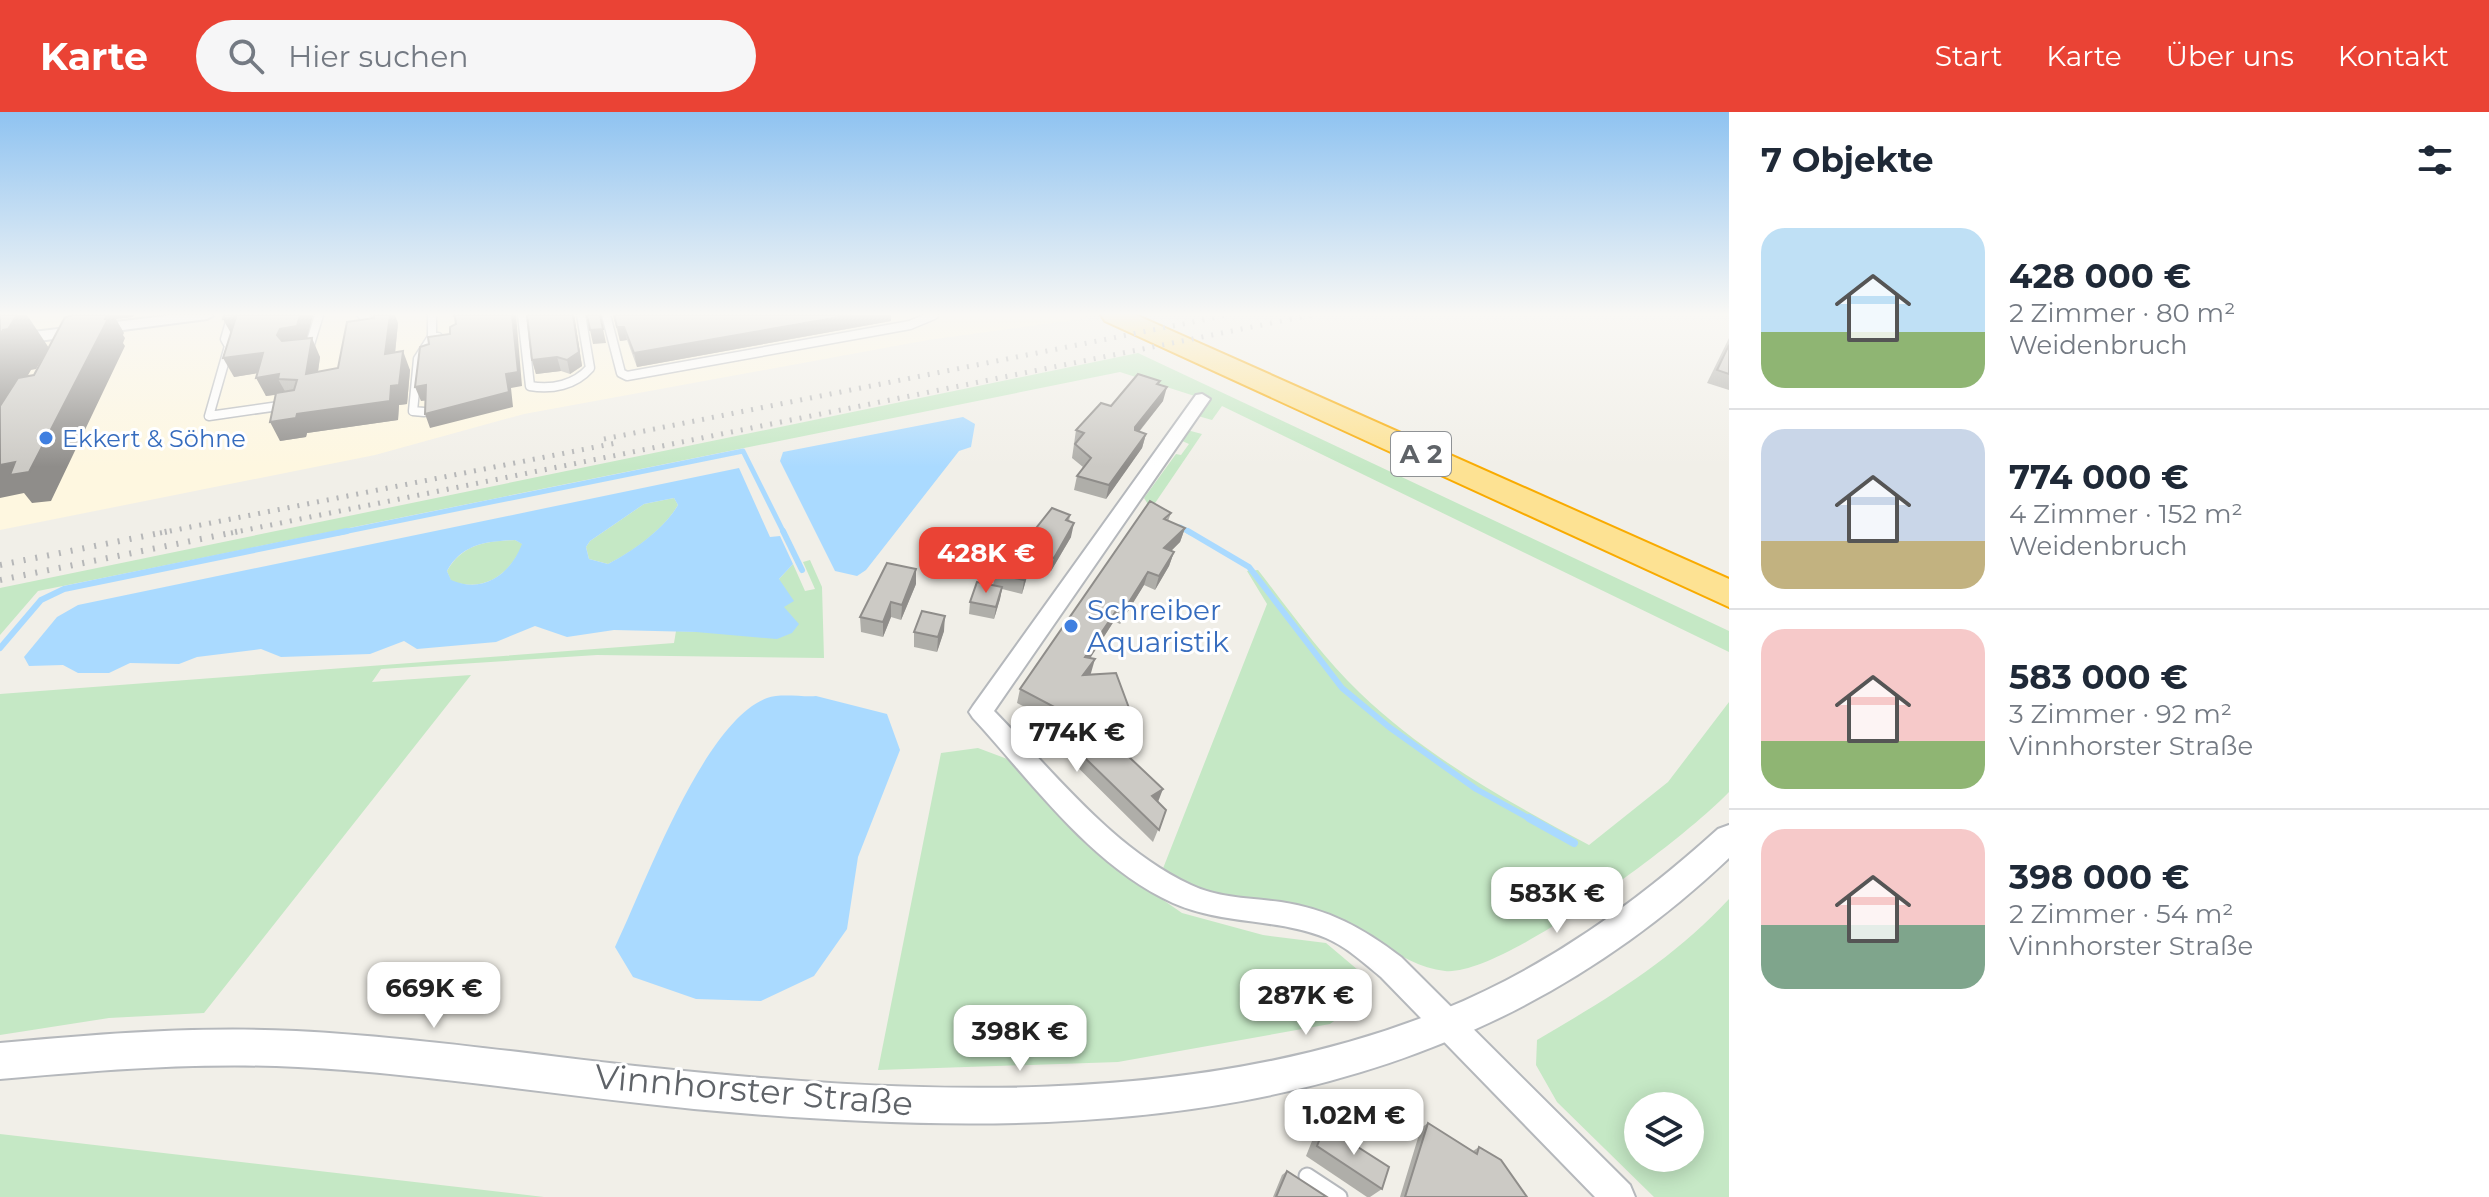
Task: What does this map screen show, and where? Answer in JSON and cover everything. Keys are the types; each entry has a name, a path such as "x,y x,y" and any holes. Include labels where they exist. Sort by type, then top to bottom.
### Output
{"highway":[{"name":"A 2","path":"1226,366 1729,594"},
{"name":"A 2","path":"1272,366 1729,567"}],"street":[{"path":"1202,399 981,712 1108,842 1142,870 1182,894 1226,908 1334,928 1363,944 1391,967 1618,1197"},
{"name":"Vinnhorster Straße","path":"0,1061 113,1051 256,1048 434,1061 692,1090 867,1104 992,1105 1176,1092 1286,1074 1399,1044 1449,1025 1594,946 1687,878 1729,838"}],"lane":[{"path":"223,366 209,416 300,403"},
{"path":"417,366 413,411 424,412"},
{"path":"528,366 530,386 544,388 574,381 590,366"},
{"path":"619,366 621,373 627,376 685,366"},
{"path":"1307,1176 1339,1197"}],"shaded area":[{"path":"0,366 788,366 524,414 375,455 0,530"}],"green space":[{"path":"1077,366 1165,366 1729,631 1729,652 1222,406 1212,420 1198,416 1207,400 1120,372 38,591 0,635 0,588"},
{"path":"1187,430 1202,434 1151,509 1144,498 1176,454 1181,455 1189,444 1180,440"},
{"path":"674,498 678,505 672,514 638,546 608,564 589,559 586,547 590,541 644,504"},
{"path":"515,540 523,544 511,565 494,579 474,585 451,581 447,571 467,550 494,541"},
{"path":"810,560 822,587 824,658 597,655 381,669 372,682 471,675 204,1013 109,1018 0,1035 0,694 674,643 676,631 696,632 783,607 779,579 793,564 805,591 815,589 803,562"},
{"path":"1258,570 1333,664 1386,716 1469,777 1589,845 1668,782 1729,702 1729,792 1636,870 1593,900 1508,952 1472,967 1445,971 1427,967 1410,961 1347,923 1314,909 1219,895 1189,885 1162,871 1267,604 1247,571"},
{"path":"978,748 1018,763 1111,864 1182,913 1263,935 1326,943 1358,970 1366,998 1330,1024 1118,1062 878,1070 941,753"},
{"path":"1729,899 1729,1197 1654,1197 1628,1172 1704,1172 1704,1092 1624,1092 1624,1168 1557,1102 1536,1065 1537,1040 1639,977 1686,941"},
{"path":"0,1134 544,1197 0,1197"}],"water":[{"path":"963,417 975,424 971,447 959,451 866,570 857,576 835,571 780,461 783,452"},
{"path":"739,468 770,537 780,536 793,564 779,579 794,601 784,607 799,624 792,633 777,639 696,632 614,630 567,637 535,626 496,642 417,649 404,641 370,654 281,657 261,649 197,657 179,664 130,663 109,673 78,673 63,665 29,666 24,657 57,617 78,605","holes":["674,498 678,505 672,514 637,546 608,564 589,559 586,547 590,541 644,504","515,540 522,544 517,555 494,579 474,585 451,580 447,571 467,550 485,543"]},
{"path":"816,696 887,714 900,750 858,857 847,929 814,976 761,1001 696,999 633,977 615,947 678,808 720,738 743,713 767,698"}],"building":[{"path":"39,366 84,366 29,472 10,475 15,462 0,465 0,406 18,378 34,375"},
{"path":"259,366 307,366 306,374 338,366 401,366 399,385 391,386 390,401 297,414 296,418 270,422 276,393 294,390 297,380 278,379 279,374 256,378"},
{"path":"418,366 517,366 518,372 506,374 509,392 425,414 426,385 415,387"},
{"path":"1719,366 1729,366 1729,374 1717,370"},
{"path":"1138,374 1160,381 1157,384 1167,387 1135,427 1135,430 1146,434 1109,485 1077,476 1091,458 1075,444 1084,433 1076,430 1101,403 1111,406"},
{"path":"1150,501 1171,513 1164,519 1185,528 1164,548 1174,552 1159,576 1148,572 1124,610 1118,608 1085,657 1095,659 1083,675 1116,673 1129,708 1072,712 1105,743 1111,740 1163,789 1152,796 1166,810 1159,830 1046,720 1062,711 1020,689"},
{"path":"1052,508 1070,515 1066,520 1074,523 1054,558 1032,552 1024,580 995,574 1005,541 1021,547"},
{"path":"887,563 916,569 902,605 891,602 883,622 860,617"},
{"path":"977,582 1002,587 996,607 970,602"},
{"path":"922,611 945,616 938,637 914,632"},
{"path":"1428,1123 1477,1154 1479,1147 1501,1160 1527,1197 1405,1197"},
{"path":"1325,1126 1389,1167 1382,1189 1317,1146"},
{"path":"1287,1171 1327,1197 1276,1197"}],"waterway":[{"path":"338,533 743,451 783,531"},
{"path":"1180,527 1191,533"},
{"path":"0,648 41,600 64,589 347,531"},
{"path":"783,531 802,570"},
{"path":"1188,531 1249,567 1342,688 1389,727 1476,789 1532,820"},
{"path":"1529,818 1574,843"}],"railway":[{"path":"604,439 973,366"},
{"path":"231,533 1060,366"},
{"path":"160,533 616,443"},
{"path":"160,533 170,531"},
{"path":"0,580 240,531"},
{"path":"0,565 160,533"}],"place":[{"name":"Ekkert & Söhne","path":"46,438"},
{"name":"Schreiber Aquaristik","path":"1071,626"}]}
